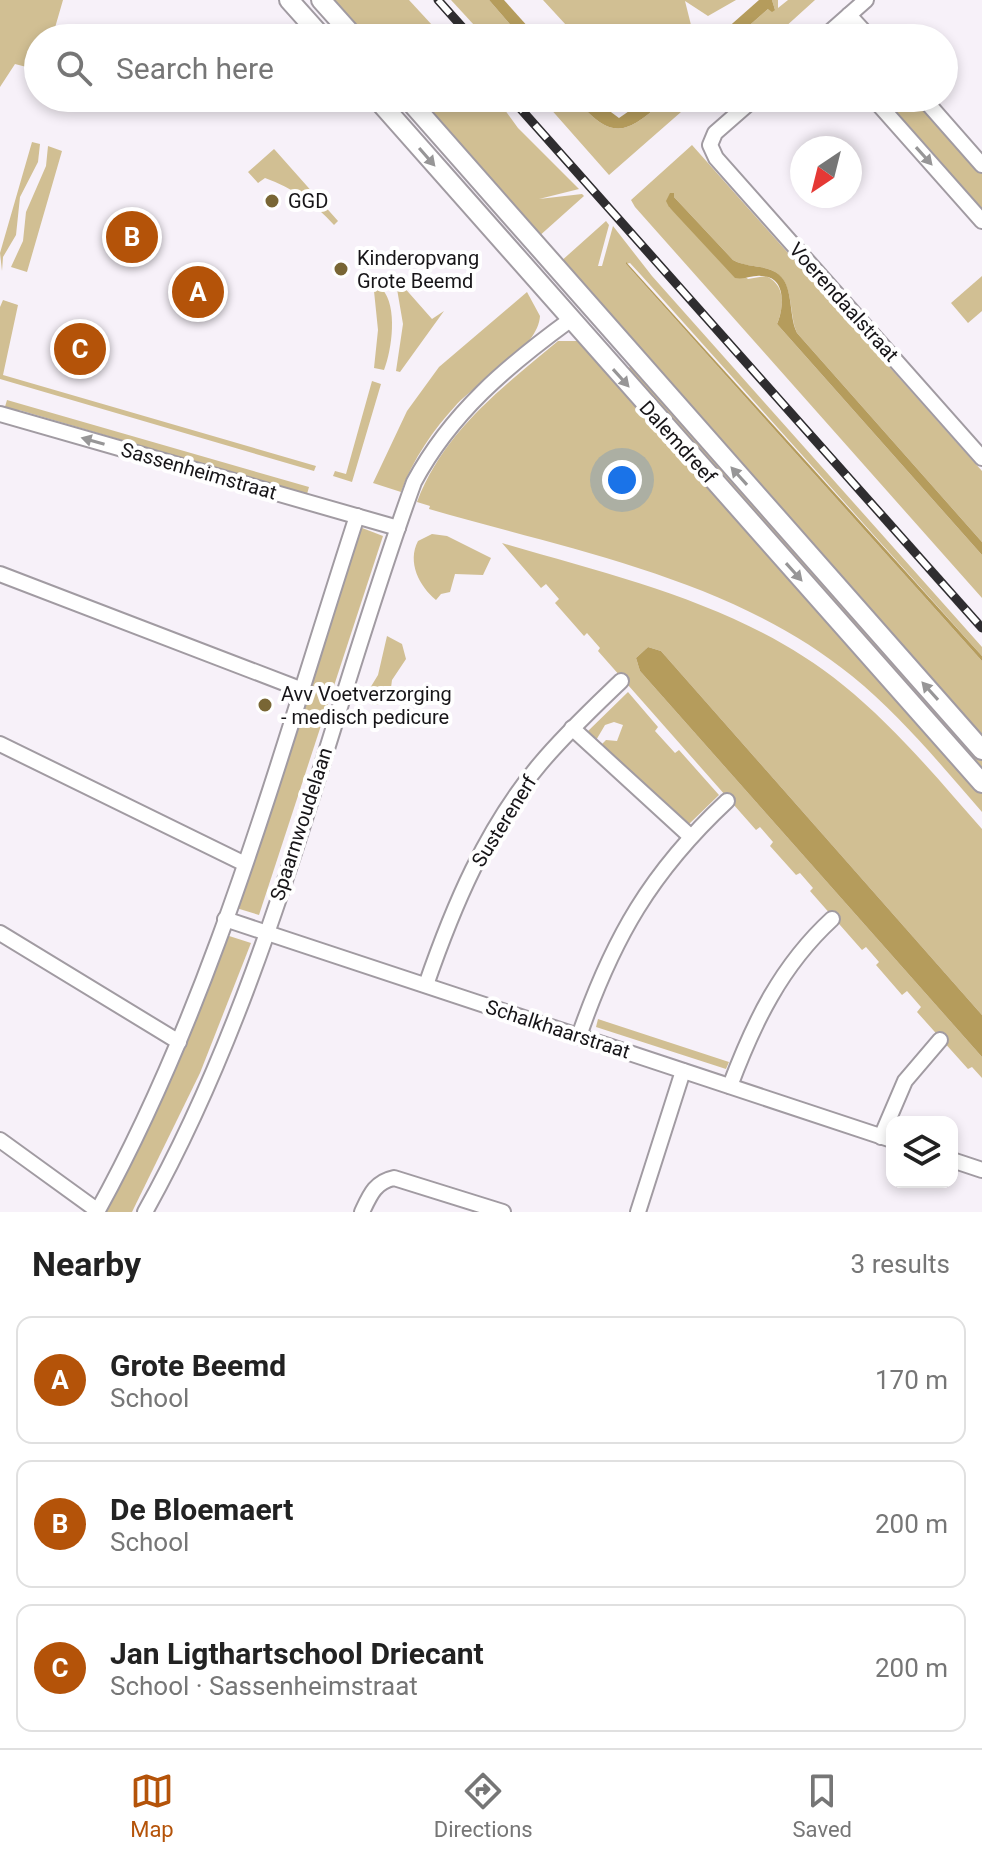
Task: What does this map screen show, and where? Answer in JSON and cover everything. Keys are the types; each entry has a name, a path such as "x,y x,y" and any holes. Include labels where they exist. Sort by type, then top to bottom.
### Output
{"street":[{"path":"289,0 310,24"},
{"path":"321,0 342,24"},
{"path":"839,24 866,0"},
{"path":"849,15 857,24"},
{"name":"Dalemdreef","path":"388,112 982,783"},
{"name":"Dalemdreef","path":"419,112 982,750"},
{"name":"Voerendaalstraat","path":"739,112 715,133 710,145 716,158 982,458"},
{"path":"885,112 982,221"},
{"path":"935,112 982,165"},
{"name":"Spaarnwoudelaan","path":"145,1212 184,1138 266,933 414,482 449,426 471,400 588,305"},
{"name":"Sassenheimstraat","path":"0,414 398,528"},
{"path":"0,1140 98,1212 179,1042 225,919 357,516"},
{"path":"0,574 300,689"},
{"name":"Susterenerf","path":"426,985 451,912 492,833 538,766 621,681"},
{"path":"572,728 690,836"},
{"path":"0,744 243,863"},
{"path":"579,1036 599,978 628,919 690,836 727,801"},
{"name":"Schalkhaarstraat","path":"225,919 886,1138"},
{"path":"730,1086 751,1030 779,979 806,943 832,919"},
{"path":"0,933 179,1042"},
{"path":"894,1116 905,1081 940,1040"},
{"path":"638,1212 683,1071"},
{"path":"958,1162 982,1170"},
{"path":"362,1212 373,1189 381,1181 394,1178 503,1212"}],"shaded area":[{"path":"0,0 63,0 56,24 24,24 24,66 15,64 0,87"},
{"path":"323,0 409,0 431,24 344,24"},
{"path":"451,0 489,0 510,24 473,24"},
{"path":"489,0 504,0 525,24 510,24"},
{"path":"543,0 736,0 708,16 685,1 691,24 565,24"},
{"path":"759,0 772,0 775,10 772,12 768,9 751,24 732,24"},
{"path":"772,0 778,0 778,8 788,0 815,0 788,24 751,24 768,9 775,10"},
{"path":"423,112 506,112 518,128 579,189 539,199 584,196 537,238"},
{"path":"553,112 588,112 610,127 620,128 630,126 650,112 681,112 609,175"},
{"path":"588,112 611,112 619,118 628,112 650,112 630,126 620,128 600,122"},
{"path":"893,112 930,112 982,170 982,212"},
{"path":"32,142 40,144 38,162 20,197 16,235 3,257 2,271 0,253"},
{"path":"692,145 982,471 982,542 797,333 787,289 779,274 733,260 674,197 669,207 748,279 766,276 777,285 782,304 777,324 982,555 982,598 635,207 631,200"},
{"path":"48,146 62,151 27,272 11,267 23,241 26,212 46,166"},
{"path":"274,149 338,221 334,225 294,191 265,178 258,183 248,172"},
{"path":"670,193 674,193 674,197 733,260 779,274 788,289 797,333 982,542 982,555 777,324 782,302 775,281 761,276 735,278 669,207 666,201"},
{"path":"606,221 609,225 598,266 602,266 613,226 652,276 982,647 982,656 641,275 630,263 626,264 982,661 982,742 559,263"},
{"path":"626,264 982,656 982,661"},
{"path":"982,276 982,311 968,323 951,303"},
{"path":"402,285 432,319 444,311 400,372 396,371 403,324 397,289"},
{"path":"382,289 392,317 391,340 384,370 374,368 378,330 374,291"},
{"path":"527,292 540,316 529,340 448,414 418,457 401,492 373,483 407,411 439,367"},
{"path":"3,300 18,305 3,375 316,466 314,471 0,379 0,307"},
{"path":"558,341 580,341 982,792 982,812 920,741 870,691 806,643 756,615 650,572 429,509 430,506 417,502 428,477 458,433 495,394"},
{"path":"631,366 982,761 982,774 625,372"},
{"path":"372,381 381,384 352,482 333,476 335,471 346,474"},
{"path":"7,400 309,487 307,494 19,410 4,410"},
{"path":"357,526 383,536 259,915 233,907"},
{"path":"432,534 447,536 491,558 483,575 455,574 450,592 441,594 436,600 424,588 414,565 418,541"},
{"path":"502,543 680,597 765,634 805,657 843,685 880,718 932,773 982,829 982,1015 661,651 648,647 636,658 640,671 982,1057 982,1078 972,1067 968,1069 917,1012 921,1007 907,991 902,995 876,965 879,962 866,947 862,950 810,891 813,888 800,873 796,875 770,846 773,842 760,827 756,830 598,651 600,648 587,633 584,636 555,603 559,599 546,584 541,588"},
{"path":"387,636 402,644 406,659 392,680 389,703 373,705 364,698 378,675"},
{"path":"648,647 661,651 982,1015 982,1057 640,671 636,658"},
{"path":"628,692 658,727 655,731 675,753 679,750 719,795 687,826 600,746 606,740 617,741 623,725 614,722 605,725 595,742 586,733"},
{"path":"226,935 251,943 200,1073 132,1212 102,1212"},
{"path":"598,1019 729,1062 726,1069 596,1027"}],"railway":[{"path":"438,0 459,24"},
{"path":"523,112 982,628"}],"place":[{"name":"GGD","path":"272,201"},
{"name":"De Bloemaert","path":"132,237"},
{"name":"Kinderopvang Grote Beemd","path":"341,269"},
{"name":"Grote Beemd","path":"198,292"},
{"name":"Jan Ligthartschool Driecant","path":"80,349"},
{"name":"Avv Voetverzorging - medisch pedicure","path":"265,705"}]}
